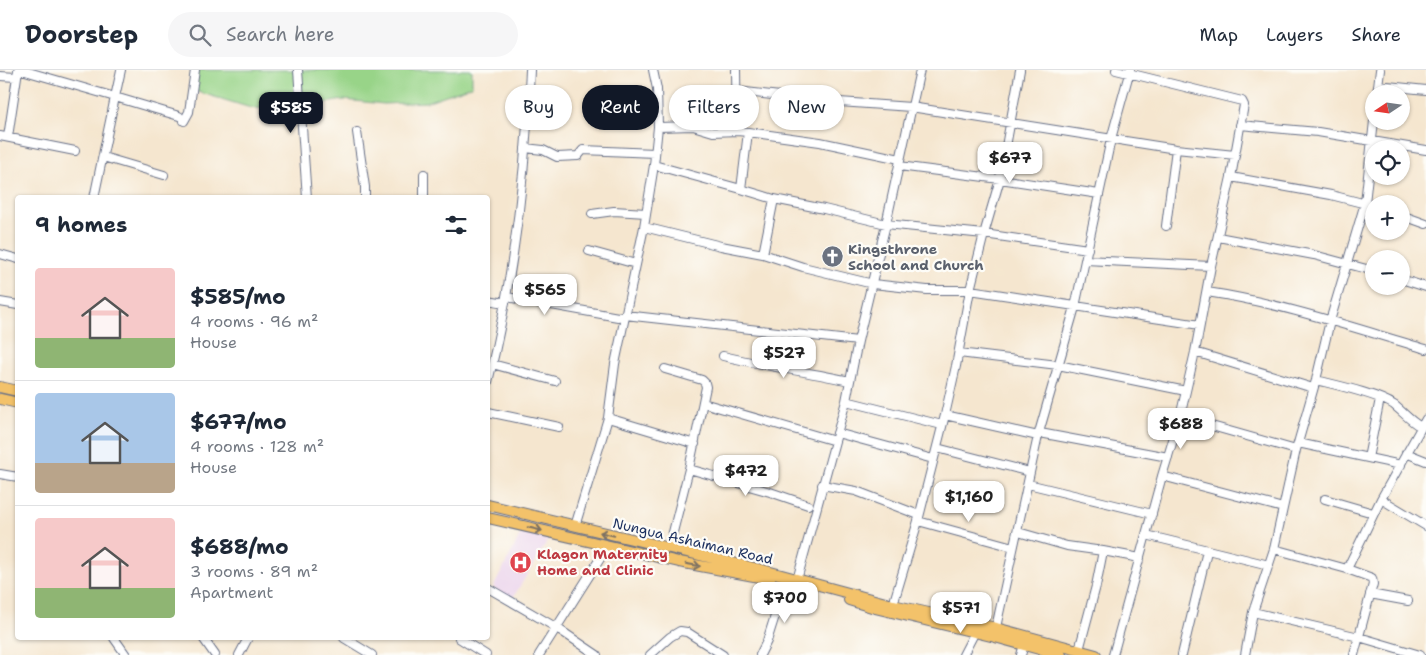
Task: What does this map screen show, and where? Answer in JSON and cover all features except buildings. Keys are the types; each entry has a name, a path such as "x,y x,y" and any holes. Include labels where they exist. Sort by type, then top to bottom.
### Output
{"main road":[{"path":"0,387 15,390"},
{"path":"0,399 15,402"},
{"name":"Nungua Ashaiman Road","path":"490,505 763,570 875,608 977,628 1096,655"},
{"name":"Nungua Ashaiman Road","path":"490,518 679,562 791,580 894,605 977,628"},
{"name":"Nungua Ashaiman Road","path":"995,632 1022,650 1061,655"}],"street":[{"path":"95,195 121,70"},
{"path":"0,76 25,71 182,119 189,112 195,70"},
{"path":"298,70 307,195"},
{"path":"490,373 506,300 518,218 526,148 530,70"},
{"path":"653,70 656,85"},
{"path":"736,70 737,85"},
{"path":"760,655 791,580 822,485 846,401 920,70"},
{"path":"894,605 919,518 945,415 970,290 1000,179 1020,70"},
{"path":"1113,655 1186,391 1231,177 1244,105 1242,101 1129,71 1116,70"},
{"path":"1378,85 1380,70"},
{"path":"995,632 1039,434 1075,307 1111,140 1129,71"},
{"path":"17,73 4,136 75,151"},
{"path":"1410,90 1426,90"},
{"path":"759,93 911,107 1111,140 1235,155"},
{"path":"1240,125 1318,132 1373,140 1374,130"},
{"path":"659,127 693,126 713,132 748,132 820,142 900,163 1099,194"},
{"path":"573,525 576,522 608,418 615,364 644,227 658,130"},
{"path":"357,132 365,195"},
{"path":"741,189 748,132"},
{"path":"1410,147 1426,150"},
{"path":"526,148 543,150 557,157 578,156 583,150 655,153"},
{"path":"1166,226 1176,149"},
{"path":"103,156 164,175"},
{"path":"654,165 774,199 886,224 984,234 1088,249"},
{"path":"424,174 424,195"},
{"path":"1231,177 1365,203 1330,321 1297,447 1274,549 1254,612 1245,655"},
{"path":"763,254 774,199"},
{"path":"592,214 614,211 646,213"},
{"path":"1410,218 1426,224"},
{"path":"644,227 763,254 803,267 872,284 927,290 970,290 1200,325"},
{"path":"1218,237 1365,268"},
{"path":"589,251 636,264"},
{"path":"0,254 15,258"},
{"path":"1085,260 1211,266"},
{"path":"1410,282 1426,287"},
{"path":"1207,292 1235,296 1426,349"},
{"path":"490,300 506,300 618,317 625,315 858,341"},
{"path":"0,302 15,305"},
{"path":"1195,352 1313,388"},
{"path":"958,353 1058,364 1186,391"},
{"path":"723,356 769,367 796,369 850,381"},
{"path":"492,364 554,381"},
{"path":"665,369 702,380 705,383 690,469 669,548"},
{"path":"1316,380 1380,398 1394,405 1421,427"},
{"path":"1368,458 1380,398"},
{"path":"846,401 942,425"},
{"path":"703,402 835,441"},
{"path":"490,412 559,428"},
{"path":"945,415 1168,457"},
{"path":"1180,416 1297,447 1401,465"},
{"path":"608,418 695,444"},
{"path":"1347,569 1373,513 1426,419"},
{"path":"837,433 934,459"},
{"path":"936,448 1030,472"},
{"path":"1406,453 1426,461"},
{"path":"690,469 808,505"},
{"path":"0,474 15,476"},
{"path":"1162,476 1283,508"},
{"path":"1028,484 1152,514"},
{"path":"822,485 856,491 919,518 1013,547"},
{"path":"1325,499 1373,513"},
{"path":"1380,500 1426,526"},
{"path":"1018,532 1067,546 1140,558"},
{"path":"1146,535 1269,565"},
{"path":"539,655 608,546"},
{"path":"1274,549 1347,569 1372,578 1373,584 1354,655"},
{"path":"1079,650 1103,551"},
{"path":"1182,655 1207,551"},
{"path":"490,589 557,628 597,655"},
{"path":"1370,594 1408,601"},
{"path":"1254,612 1359,637 1420,655"},
{"path":"963,655 977,628"},
{"path":"650,655 670,637 680,631 687,632 723,655"},
{"path":"115,640 126,655"},
{"path":"204,640 215,655"},
{"path":"240,654 247,640"},
{"path":"347,640 372,655"},
{"path":"462,640 486,655"}],"shaded area":[{"name":"Klagon Maternity Home and Clinic","path":"523,530 551,536 512,599 493,588"}],"green space":[{"path":"199,70 472,70 472,86 426,102 384,104 344,100 285,109 251,108 195,91"}],"place":[{"name":"Kingsthrone School and Church","path":"832,257"},
{"name":"Klagon Maternity Home and Clinic","path":"521,562"}]}
